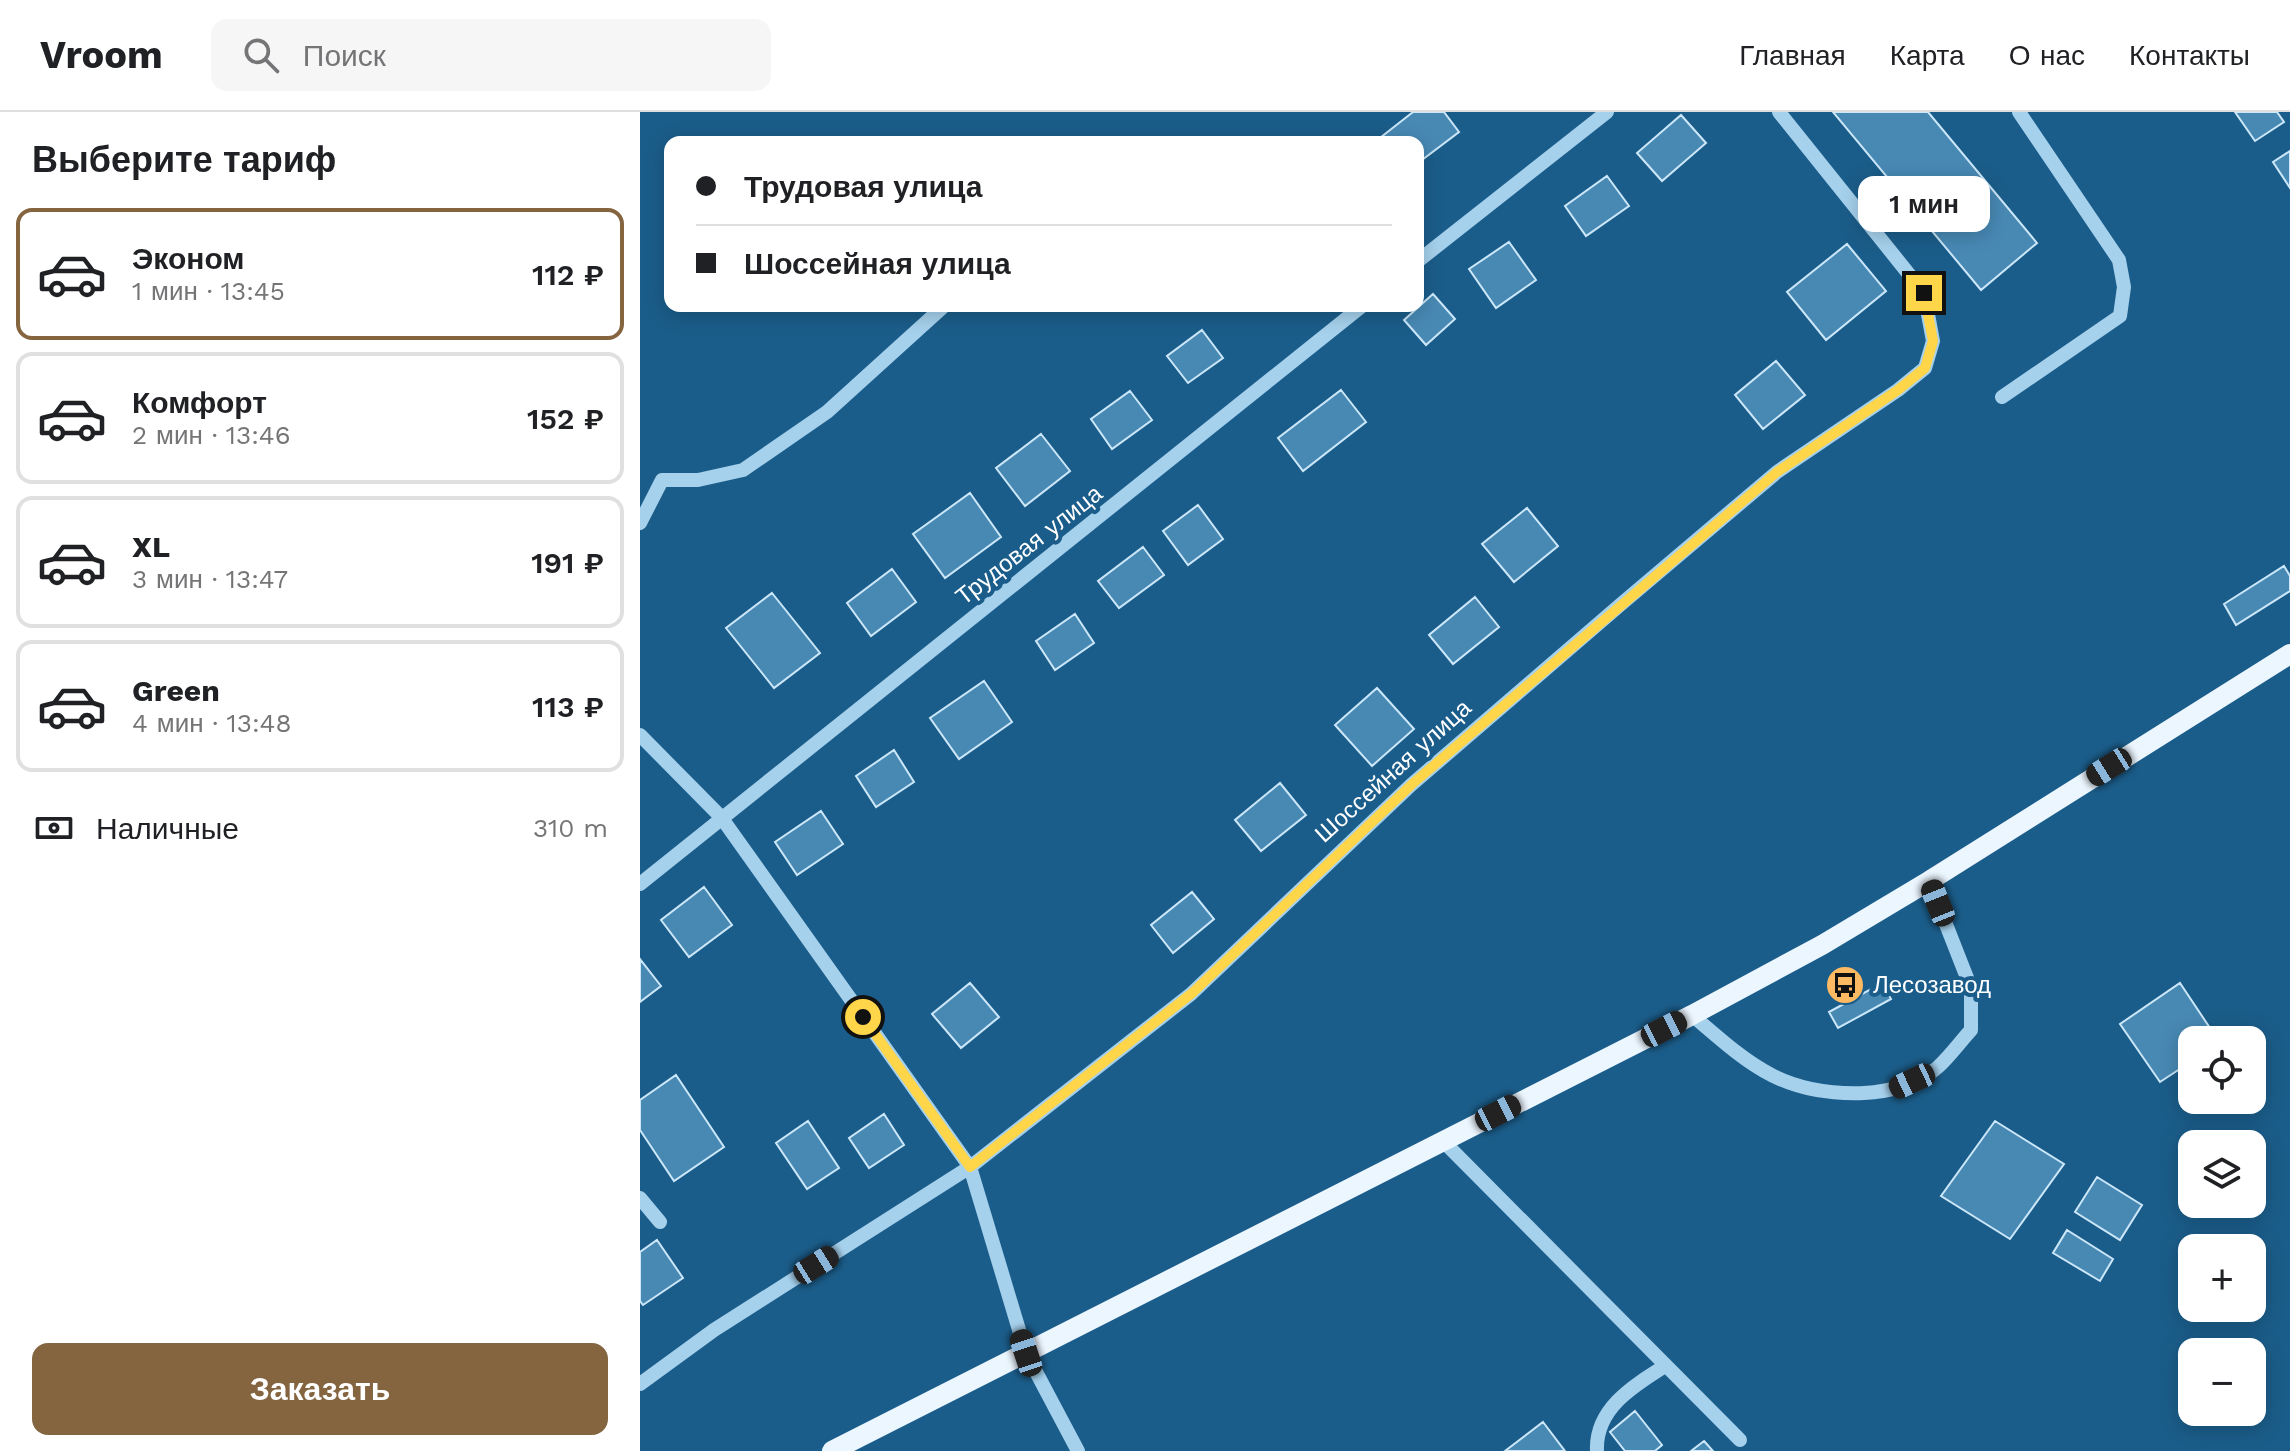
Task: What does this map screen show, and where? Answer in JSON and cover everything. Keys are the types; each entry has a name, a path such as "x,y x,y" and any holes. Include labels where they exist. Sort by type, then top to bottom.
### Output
{"main road":[{"path":"832,1451 1692,1015 1822,945 2290,654"}],"street":[{"path":"1424,256 1607,112"},
{"name":"Шоссейная улица","path":"640,1384 714,1330 970,1167 1191,994 1411,785 1765,482 1925,368 1933,341 1924,293 1779,112"},
{"path":"2002,397 2120,316 2124,287 2119,260 2019,112"},
{"path":"640,523 662,480 698,480 743,470 827,412 937,312"},
{"name":"Трудовая улица","path":"640,884 1354,312"},
{"path":"640,735 721,817 970,1167 1026,1353 1078,1451"},
{"path":"1692,1015 1743,1060 1793,1087 1832,1094 1888,1092 1936,1069 1971,1030 1971,988 1929,881"},
{"path":"1443,1141 1740,1440"},
{"path":"640,1198 660,1222"},
{"path":"1597,1451 1598,1431 1604,1414 1665,1366"}],"building":[{"path":"1413,112 1444,112 1459,132 1424,158 1424,136 1382,136"},
{"path":"1833,112 1928,112 2037,243 1981,290"},
{"path":"2235,112 2277,112 2284,122 2255,141"},
{"path":"1681,115 1706,143 1662,181 1637,153"},
{"path":"2290,151 2290,188 2273,162"},
{"path":"1607,176 1629,206 1586,236 1565,206"},
{"path":"1509,242 1536,280 1496,308 1469,269"},
{"path":"1847,244 1886,291 1826,340 1787,292"},
{"path":"1433,294 1455,319 1426,345 1404,320 1413,312 1424,312 1424,302"},
{"path":"1202,330 1223,358 1188,383 1167,356"},
{"path":"1776,361 1805,395 1763,429 1735,395"},
{"path":"1341,390 1366,422 1303,471 1278,438"},
{"path":"1130,391 1152,420 1112,449 1091,419"},
{"path":"1041,434 1070,471 1025,506 996,468"},
{"path":"970,493 1001,537 945,578 913,534"},
{"path":"1198,505 1223,539 1188,565 1163,531"},
{"path":"1527,508 1558,546 1514,582 1482,544"},
{"path":"1143,547 1164,575 1119,608 1098,581"},
{"path":"2284,566 2290,576 2290,591 2236,625 2224,604"},
{"path":"892,569 916,602 871,636 847,603"},
{"path":"772,593 820,653 774,688 726,628"},
{"path":"1475,597 1499,627 1453,664 1429,635"},
{"path":"1075,614 1094,643 1055,670 1036,641"},
{"path":"984,681 1012,722 959,759 930,718"},
{"path":"1377,688 1414,729 1372,766 1335,725"},
{"path":"894,750 914,782 876,807 856,776"},
{"path":"1280,783 1306,815 1261,851 1235,820"},
{"path":"821,811 843,844 797,875 775,842"},
{"path":"704,887 732,925 689,957 661,920"},
{"path":"1192,892 1214,919 1173,953 1151,925"},
{"path":"640,959 661,986 640,1002"},
{"path":"970,983 999,1017 961,1048 932,1014"},
{"path":"1882,983 1891,999 1838,1028 1829,1012"},
{"path":"2180,983 2209,1026 2178,1026 2178,1070 2160,1082 2120,1024"},
{"path":"676,1075 724,1147 674,1181 640,1130 640,1100"},
{"path":"884,1114 904,1145 869,1168 849,1138"},
{"path":"808,1121 839,1168 807,1189 776,1143"},
{"path":"1995,1121 2064,1164 2010,1239 1941,1196"},
{"path":"2097,1177 2142,1205 2120,1240 2075,1212"},
{"path":"2067,1230 2113,1259 2100,1281 2053,1253"},
{"path":"657,1240 683,1278 643,1305 640,1301 640,1252"},
{"path":"1635,1411 1662,1445 1655,1451 1625,1451 1610,1432"},
{"path":"1543,1422 1565,1451 1505,1451"},
{"path":"1704,1441 1713,1451 1691,1451"}],"place":[{"name":"Лесозавод","path":"1845,985"}],"route":[{"path":"863,1017 970,1167 1191,994 1411,785 1777,472 1898,390 1925,368 1933,341 1924,293"}]}
